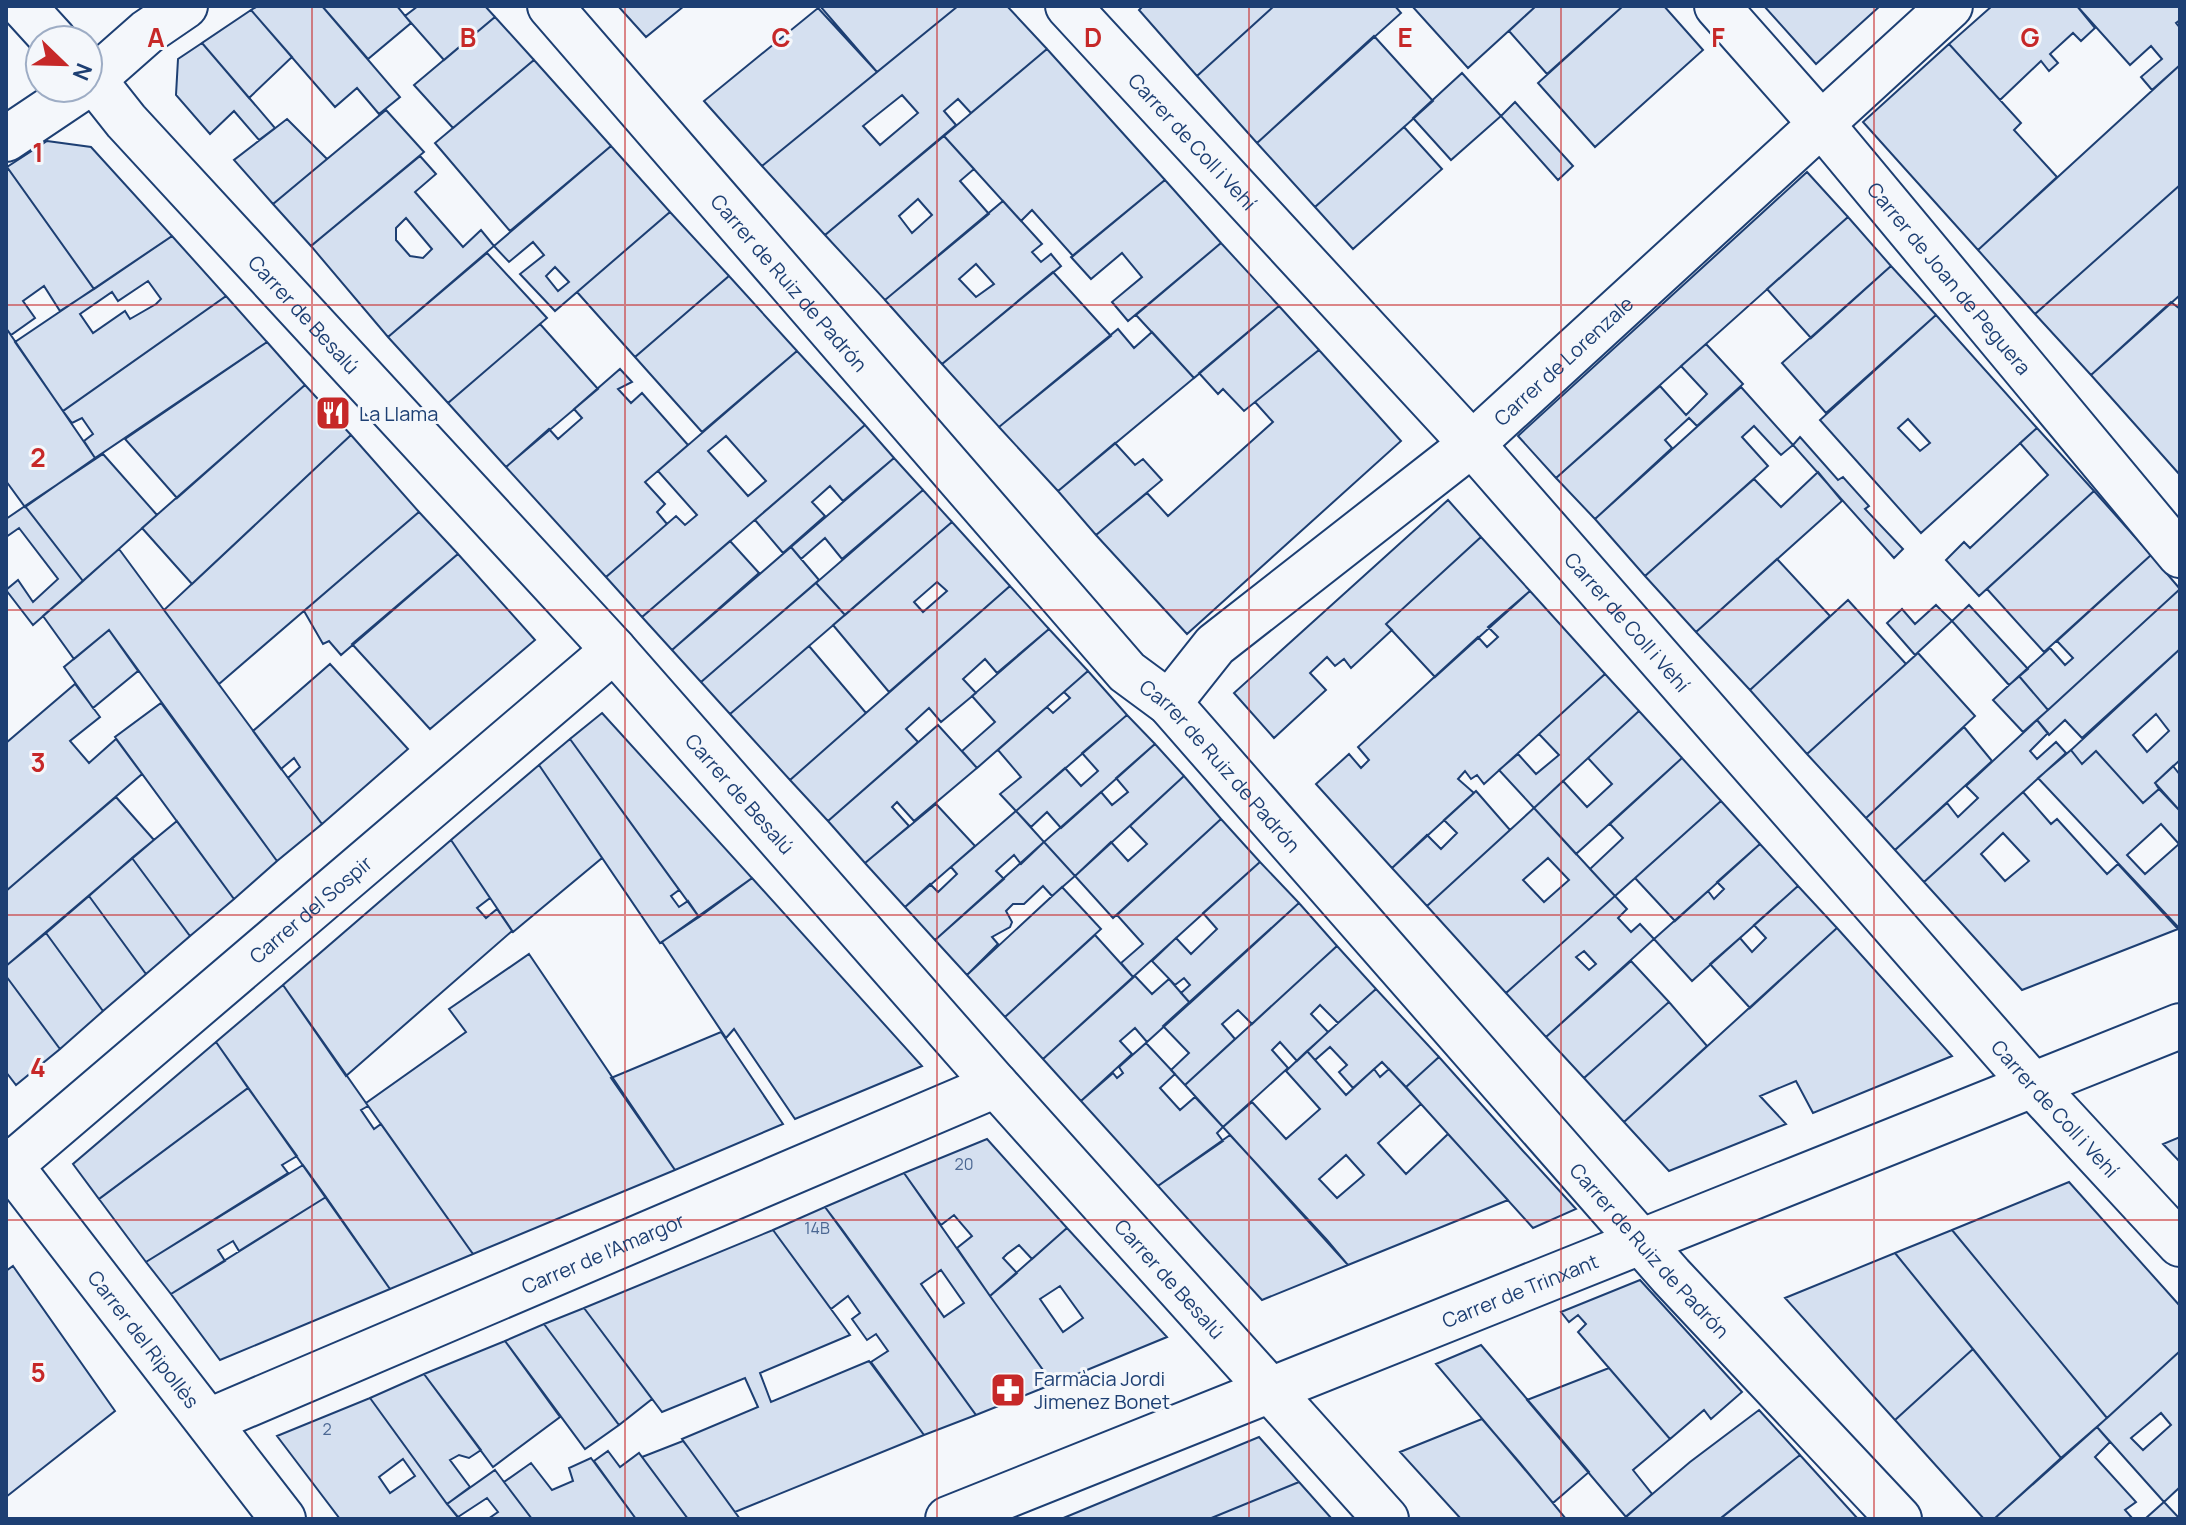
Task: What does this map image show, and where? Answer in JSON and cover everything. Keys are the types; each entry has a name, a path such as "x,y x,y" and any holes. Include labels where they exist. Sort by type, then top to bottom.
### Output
{"street":[{"path":"23,6 39,24"},
{"path":"104,68 185,6"},
{"name":"Carrer de Ruiz de Padrón","path":"550,6 1127,672 1169,703 1641,1241 1899,1519"},
{"name":"Carrer de Coll i Vehí","path":"1068,6 1472,444 2033,1085 2180,1244"},
{"name":"Carrer de Joan de Peguera","path":"1717,6 1823,126 2180,555"},
{"name":"Carrer de Lorenzale","path":"1169,703 1215,645 1472,444 1823,126 1950,6"},
{"name":"Carrer de Besalú","path":"104,98 614,650 996,1085 1386,1519"},
{"path":"6,139 55,104"},
{"name":"Carrer del Sospir","path":"7,1165 614,650"},
{"name":"Carrer de Trinxant","path":"948,1519 2180,1026"},
{"name":"Carrer de l'Amargor","path":"209,1421 996,1085"},
{"name":"Carrer del Ripollès","path":"7,1165 283,1519"}],"building":[{"path":"258,6 322,6 400,97 379,114 357,88 335,107 251,10"},
{"path":"322,6 397,6 411,23 368,59"},
{"path":"418,6 485,6 495,17 444,60 405,16"},
{"path":"618,6 684,6 646,37"},
{"path":"820,6 958,6 877,72"},
{"path":"958,6 1007,6 1047,49 971,113 958,99 944,111 956,125 825,235 762,166","holes":["902,95 918,113 880,145 863,126"]},
{"path":"1143,6 1274,6 1197,76 1139,10"},
{"path":"1274,6 1395,6 1401,13 1257,143 1197,76"},
{"path":"1412,6 1536,6 1468,68"},
{"path":"1536,6 1623,6 1547,74 1509,31"},
{"path":"1623,6 1664,6 1703,50 1595,147 1538,83"},
{"path":"1764,6 1880,6 1816,64"},
{"path":"1992,6 2077,6 2095,28 2081,41 2073,33 2050,54 2058,63 2049,71 2041,61 2000,100 1949,44"},
{"path":"2077,6 2180,6 2180,20 2176,23 2180,28 2180,65 2152,90 2141,77 2162,59 2151,46 2130,65"},
{"path":"818,8 877,72 762,166 704,101"},
{"path":"251,10 292,57 249,98 202,43"},
{"path":"495,17 534,60 453,128 414,85"},
{"path":"1374,36 1433,101 1315,207 1257,143"},
{"path":"202,43 275,128 259,140 234,111 210,134 176,95 178,59"},
{"path":"1949,44 2021,123 2014,130 2057,177 1978,250 1863,122"},
{"path":"1047,49 1165,180 1073,256 1032,210 1021,221 944,136"},
{"path":"534,60 611,146 510,231 435,143"},
{"path":"2180,65 2180,185 2035,314 1978,250"},
{"path":"1462,73 1501,116 1451,160 1413,118"},
{"path":"1515,102 1573,166 1558,180 1501,116"},
{"path":"386,110 424,152 311,246 273,204"},
{"path":"287,119 327,159 273,204 234,160"},
{"path":"1404,127 1442,169 1353,249 1315,207"},
{"path":"944,136 974,169 960,181 989,214 885,300 825,235","holes":["918,199 932,215 912,233 899,216"]},
{"path":"47,141 91,147 172,236 94,289 7,167"},
{"path":"611,146 670,212 555,311 520,274 544,255 533,242 509,262 494,246","holes":["555,267 569,282 558,291 546,276"]},
{"path":"420,156 436,174 415,192 463,247 481,230 494,246 388,337 311,246","holes":["406,218 432,249 423,258 410,256 396,240 396,228"]},
{"path":"7,167 94,289 60,311 44,286 23,301 35,318 11,335 6,328"},
{"path":"1807,172 1848,217 1556,478 1518,436"},
{"path":"1165,180 1221,243 1128,321 1112,302 1142,277 1122,253 1091,279 1071,257"},
{"path":"2180,185 2180,295 2091,375 2035,314"},
{"path":"1003,201 1042,244 1032,252 1041,262 1051,254 1061,266 942,364 885,300","holes":["976,264 994,284 976,297 959,279"]},
{"path":"670,212 729,276 635,357 577,292"},
{"path":"1848,217 1891,266 1811,338 1767,289"},
{"path":"172,236 226,296 63,411 15,342","holes":["148,281 161,299 130,319 125,311 93,333 80,314 112,292 118,301"]},
{"path":"1221,243 1279,306 1194,378 1136,315"},
{"path":"487,253 547,318 448,403 388,337"},
{"path":"1891,266 1936,315 1826,413 1782,363"},
{"path":"1053,272 1111,336 999,427 942,364"},
{"path":"729,276 797,351 702,432 635,357"},
{"path":"226,296 267,342 95,458 84,441 93,434 82,418 72,423 63,411"},
{"path":"2171,302 2180,309 2180,475 2091,375"},
{"path":"1279,306 1319,350 1244,411 1223,389 1218,394 1199,373"},
{"path":"1936,315 2037,428 1921,533 1820,420","holes":["1908,419 1930,443 1920,451 1898,428"]},
{"path":"540,324 598,389 506,467 448,403"},
{"path":"6,328 95,458 25,507 6,481"},
{"path":"1118,329 1134,348 1152,332 1194,378 1058,491 999,427"},
{"path":"267,342 305,385 177,498 125,439"},
{"path":"1706,344 1743,384 1697,426 1689,418 1665,440 1672,448 1595,519 1556,478 1660,386 1686,415 1707,394 1681,366"},
{"path":"1319,350 1401,441 1187,634 1096,535 1147,493 1168,516 1273,422 1255,402"},
{"path":"797,351 865,425 642,617 606,577 676,516 685,525 697,515 658,471","holes":["726,436 766,481 748,496 708,451"]},
{"path":"620,369 632,382 618,389 631,403 642,393 688,445 645,482 665,504 657,512 667,524 606,577 506,467 549,429 558,439 582,418 574,409"},
{"path":"305,385 351,435 192,584 142,528"},
{"path":"1741,387 1793,445 1781,455 1754,426 1742,437 1768,466 1645,576 1595,519"},
{"path":"865,425 894,458 843,501 830,486 812,502 825,516 783,553 755,520"},
{"path":"2037,428 2094,491 1979,596 1946,560 1964,542 1970,548 2048,475 2020,443"},
{"path":"351,435 419,512 219,684 164,610"},
{"path":"1800,437 1838,480 1843,477 1869,506 1865,509 1903,549 1894,558 1793,445"},
{"path":"1115,443 1135,465 1143,459 1162,480 1096,535 1058,491"},
{"path":"103,454 157,515 83,581 25,506"},
{"path":"894,458 923,490 842,559 825,538 801,559 791,547"},
{"path":"1818,472 1842,501 1696,632 1645,576 1754,479 1781,507"},
{"path":"923,490 952,522 845,615 816,583"},
{"path":"2094,491 2151,555 2044,652 1987,589"},
{"path":"1448,500 1481,537 1386,624 1392,630 1351,668 1344,659 1335,666 1327,657 1310,673 1326,690 1274,738 1234,693"},
{"path":"25,506 83,581 33,625 6,590 18,580 33,602 58,579 19,528 6,537 6,519"},
{"path":"419,512 458,554 341,655 329,641 323,644 304,611"},
{"path":"952,522 1010,586 889,692 833,625","holes":["937,582 947,591 923,612 914,602"]},
{"path":"1481,537 1530,591 1435,677 1386,624"},
{"path":"730,541 759,573 672,650 642,617"},
{"path":"791,547 819,580 701,682 672,650"},
{"path":"119,549 322,824 277,861 109,630 74,659 43,616"},
{"path":"458,554 535,640 430,729 352,644"},
{"path":"2151,555 2180,589 2048,710 2019,676 2050,648 2065,665 2073,658 2057,641"},
{"path":"1777,559 1830,616 1750,690 1696,632"},
{"path":"816,583 845,615 730,714 701,682"},
{"path":"1010,586 1049,629 997,673 985,659 963,679 976,693 941,722 929,708 906,729 918,742 828,821 790,780"},
{"path":"2180,589 2180,649 2082,738 2065,720 2049,735 2037,720"},
{"path":"1530,591 1605,674 1484,784 1477,775 1471,779 1465,771 1458,779 1474,793 1392,868 1316,784 1349,754 1361,768 1369,760 1358,747 1478,637 1487,647 1498,637 1488,627"},
{"path":"1848,600 1906,664 1807,754 1750,690"},
{"path":"1936,605 1952,621 1915,655 1887,623 1902,609 1915,624"},
{"path":"1969,605 2028,669 2009,685 1952,621"},
{"path":"1049,629 1088,671 977,768 962,751 995,722 972,696"},
{"path":"109,630 138,671 93,708 64,667"},
{"path":"809,646 866,713 790,780 730,714"},
{"path":"2180,649 2180,760 2155,783 2159,789 2143,803 2096,751 2082,764 2071,750","holes":["2156,714 2169,731 2147,752 2133,735"]},
{"path":"1918,653 1975,716 1866,818 1807,754"},
{"path":"330,664 408,749 322,824 288,778 300,767 294,758 281,769 253,731"},
{"path":"1088,671 1127,715 1016,811 1000,794 1021,777 998,750 1047,707 1053,713 1070,698 1064,692"},
{"path":"1605,674 1639,711 1534,808 1499,770 1518,754 1536,774 1559,755 1539,734"},
{"path":"2019,676 2048,710 2023,732 1993,700"},
{"path":"75,684 100,717 70,741 89,763 116,739 142,774 6,891 6,743"},
{"path":"161,703 277,861 234,899 115,737"},
{"path":"1639,711 1682,758 1576,854 1534,808 1563,781 1587,807 1612,784 1588,758"},
{"path":"602,713 752,878 699,917 570,739"},
{"path":"1127,715 1155,744 1061,828 1047,812 1031,827 1016,811 1065,768 1081,786 1098,771 1082,753"},
{"path":"2037,720 2048,733 2030,751 2037,759 2056,742 2066,753 1924,882 1895,850 1947,803 1958,817 1978,798 1966,786"},
{"path":"938,725 977,768 914,821 897,802 892,807 909,826 865,863 828,821"},
{"path":"1964,727 1992,761 1895,850 1866,818"},
{"path":"570,739 679,890 671,896 679,907 688,901 699,917 660,943 539,765"},
{"path":"1155,744 1184,776 1075,876 1044,842 1101,792 1112,805 1128,792 1116,778"},
{"path":"2071,750 2082,764 2096,751 2143,803 2159,789 2180,811 2180,929 2038,778","holes":["2161,824 2179,844 2145,874 2127,855"]},
{"path":"1682,758 1721,801 1615,896 1590,869 1623,838 1610,824"},
{"path":"539,765 602,858 513,932 451,840"},
{"path":"2173,766 2180,775 2180,811 2155,783"},
{"path":"1184,776 1221,819 1113,918 1075,876 1111,842 1128,861 1147,844 1130,826"},
{"path":"1476,791 1510,830 1427,906 1392,868 1427,835 1441,849 1457,833 1444,820"},
{"path":"2023,792 2051,824 2057,819 2107,874 2118,864 2178,929 2022,990 1924,882","holes":["2003,833 2029,861 2005,881 1981,854"]},
{"path":"116,797 154,840 6,966 6,891"},
{"path":"1721,801 1760,844 1675,921 1635,878"},
{"path":"936,804 975,846 905,907 865,863"},
{"path":"1534,808 1615,896 1506,993 1427,906","holes":["1548,858 1569,880 1544,902 1523,880"]},
{"path":"1016,811 1044,842 1021,864 1014,855 996,871 1004,879 935,940 905,907 930,884 938,892 957,874 951,867"},
{"path":"1221,819 1260,862 1133,977 1121,963 1143,944 1117,915"},
{"path":"177,821 234,899 190,936 132,858"},
{"path":"451,840 490,898 477,908 486,918 497,909 512,931 346,1076 283,985"},
{"path":"1044,842 1075,876 1052,896 1043,886 1024,904 1013,904 1006,911 1012,922 1010,927 992,937 998,944 967,975 935,940"},
{"path":"1760,844 1798,886 1692,981 1654,939 1708,891 1714,899 1724,889 1717,882"},
{"path":"132,858 190,936 146,974 89,896"},
{"path":"1260,862 1299,903 1190,1003 1181,993 1190,985 1184,978 1175,985 1152,961 1176,938 1191,954 1217,929 1203,913"},
{"path":"752,878 922,1066 795,1119 734,1029 726,1038 662,942"},
{"path":"1798,886 1837,928 1750,1008 1710,964 1740,938 1752,952 1766,938 1754,925"},
{"path":"1062,887 1101,929 1005,1017 967,975"},
{"path":"89,896 146,974 103,1011 46,933"},
{"path":"1615,896 1627,909 1618,918 1631,932 1640,924 1654,939 1546,1037 1506,993","holes":["1584,951 1596,964 1589,970 1576,957"]},
{"path":"1299,903 1337,946 1252,1024 1238,1010 1222,1024 1235,1039 1185,1085 1171,1070 1189,1053 1163,1026"},
{"path":"1837,928 1952,1056 1813,1113 1796,1081 1760,1096 1786,1124 1669,1171 1624,1122"},
{"path":"46,933 103,1011 60,1049 6,976 6,966"},
{"path":"1095,935 1133,977 1043,1059 1005,1017"},
{"path":"1337,946 1376,989 1338,1023 1320,1005 1311,1014 1328,1032 1297,1061 1280,1042 1272,1050 1288,1068 1223,1127 1185,1085"},
{"path":"529,954 675,1170 473,1254 366,1103 466,1032 449,1009"},
{"path":"1631,961 1669,1002 1584,1078 1546,1037"},
{"path":"6,976 60,1049 16,1085 6,1072"},
{"path":"1135,976 1152,994 1169,979 1190,1003 1147,1042 1135,1028 1120,1041 1132,1054 1081,1101 1043,1059"},
{"path":"283,985 368,1106 361,1110 374,1129 381,1124 473,1254 390,1289 216,1042"},
{"path":"1376,989 1439,1057 1406,1087 1382,1062 1353,1088 1339,1072 1347,1065 1330,1047 1315,1060 1307,1051"},
{"path":"1669,1002 1707,1046 1624,1122 1584,1078"},
{"path":"721,1032 783,1124 675,1170 611,1078"},
{"path":"216,1042 248,1088 99,1199 73,1164"},
{"path":"1146,1043 1175,1074 1160,1088 1180,1110 1195,1097 1223,1127 1217,1133 1223,1141 1158,1186 1081,1101 1113,1073 1117,1078 1123,1073 1119,1067"},
{"path":"1307,1051 1346,1095 1374,1069 1380,1077 1389,1069 1421,1104 1378,1143 1406,1174 1448,1134 1508,1200 1348,1265 1223,1127 1252,1102 1286,1139 1320,1109 1286,1071","holes":["1346,1155 1364,1175 1337,1198 1319,1179"]},
{"path":"1439,1057 1576,1209 1533,1228 1421,1104 1406,1087"},
{"path":"248,1088 297,1156 282,1165 288,1173 146,1262 99,1199"},
{"path":"1230,1135 1348,1265 1262,1300 1158,1186"},
{"path":"2180,1137 2180,1162 2163,1144"},
{"path":"987,1139 1067,1228 1032,1259 1019,1245 1007,1254 1003,1258 1017,1273 990,1296 957,1248 972,1236 954,1215 941,1225 904,1173"},
{"path":"303,1165 326,1197 239,1251 233,1241 218,1250 225,1261 171,1294 146,1262"},
{"path":"904,1173 1053,1384 976,1415 825,1207","holes":["941,1270 964,1303 944,1317 921,1284"]},
{"path":"2069,1182 2180,1306 2180,1351 2107,1418 1952,1230"},
{"path":"326,1197 390,1289 220,1360 171,1294"},
{"path":"825,1207 976,1415 924,1435 871,1362 888,1351 876,1334 867,1340 852,1319 860,1313 848,1296 831,1309 773,1230"},
{"path":"1067,1228 1167,1337 1053,1384 990,1296","holes":["1060,1286 1083,1318 1063,1332 1040,1299"]},
{"path":"773,1230 850,1335 760,1373 771,1402 869,1361 924,1435 735,1512 682,1439 758,1407 745,1378 662,1412 584,1308"},
{"path":"1952,1230 2107,1418 2061,1458 1895,1253"},
{"path":"1895,1253 1973,1349 1895,1420 1785,1298"},
{"path":"13,1266 115,1411 6,1497 6,1271"},
{"path":"1640,1280 1742,1392 1711,1419 1704,1410 1670,1439 1578,1332 1586,1324 1578,1315 1569,1322 1561,1312"},
{"path":"584,1308 652,1399 619,1425 544,1324"},
{"path":"544,1324 619,1425 585,1449 505,1341"},
{"path":"505,1341 560,1417 493,1467 424,1374"},
{"path":"1481,1345 1589,1472 1553,1503 1436,1364"},
{"path":"1973,1349 2061,1458 1994,1519 1984,1519 1895,1420"},
{"path":"2180,1351 2180,1487 2164,1502 2097,1427","holes":["2161,1413 2171,1425 2143,1450 2131,1438"]},
{"path":"1609,1368 1670,1439 1633,1470 1652,1494 1626,1517 1527,1400"},
{"path":"424,1374 481,1450 469,1458 459,1455 450,1460 470,1487 447,1504 370,1398"},
{"path":"370,1398 459,1519 340,1519 277,1436","holes":["403,1459 415,1476 390,1493 379,1477"]},
{"path":"1759,1410 1800,1455 1720,1519 1623,1519 1690,1462"},
{"path":"1482,1419 1566,1519 1461,1519 1400,1452"},
{"path":"2097,1427 2110,1442 2095,1457 2136,1502 2125,1510 2133,1519 1994,1519"},
{"path":"1259,1437 1299,1482 1209,1519 1061,1519"},
{"path":"683,1441 740,1519 688,1519 642,1457"},
{"path":"608,1451 620,1467 639,1453 688,1519 636,1519 594,1461"},
{"path":"1800,1455 1858,1519 1722,1517"},
{"path":"591,1458 636,1519 532,1519 504,1482 531,1463 552,1490 573,1481 569,1468"},
{"path":"495,1470 532,1519 488,1519 498,1512 487,1498 458,1517 447,1504"},
{"path":"1299,1482 1332,1519 1209,1519"},
{"path":"2164,1502 2180,1519 2145,1519 2146,1518"}],"place":[{"name":"La Llama","path":"333,413"},
{"name":"Farmàcia Jordi Jimenez Bonet","path":"1008,1390"}]}
